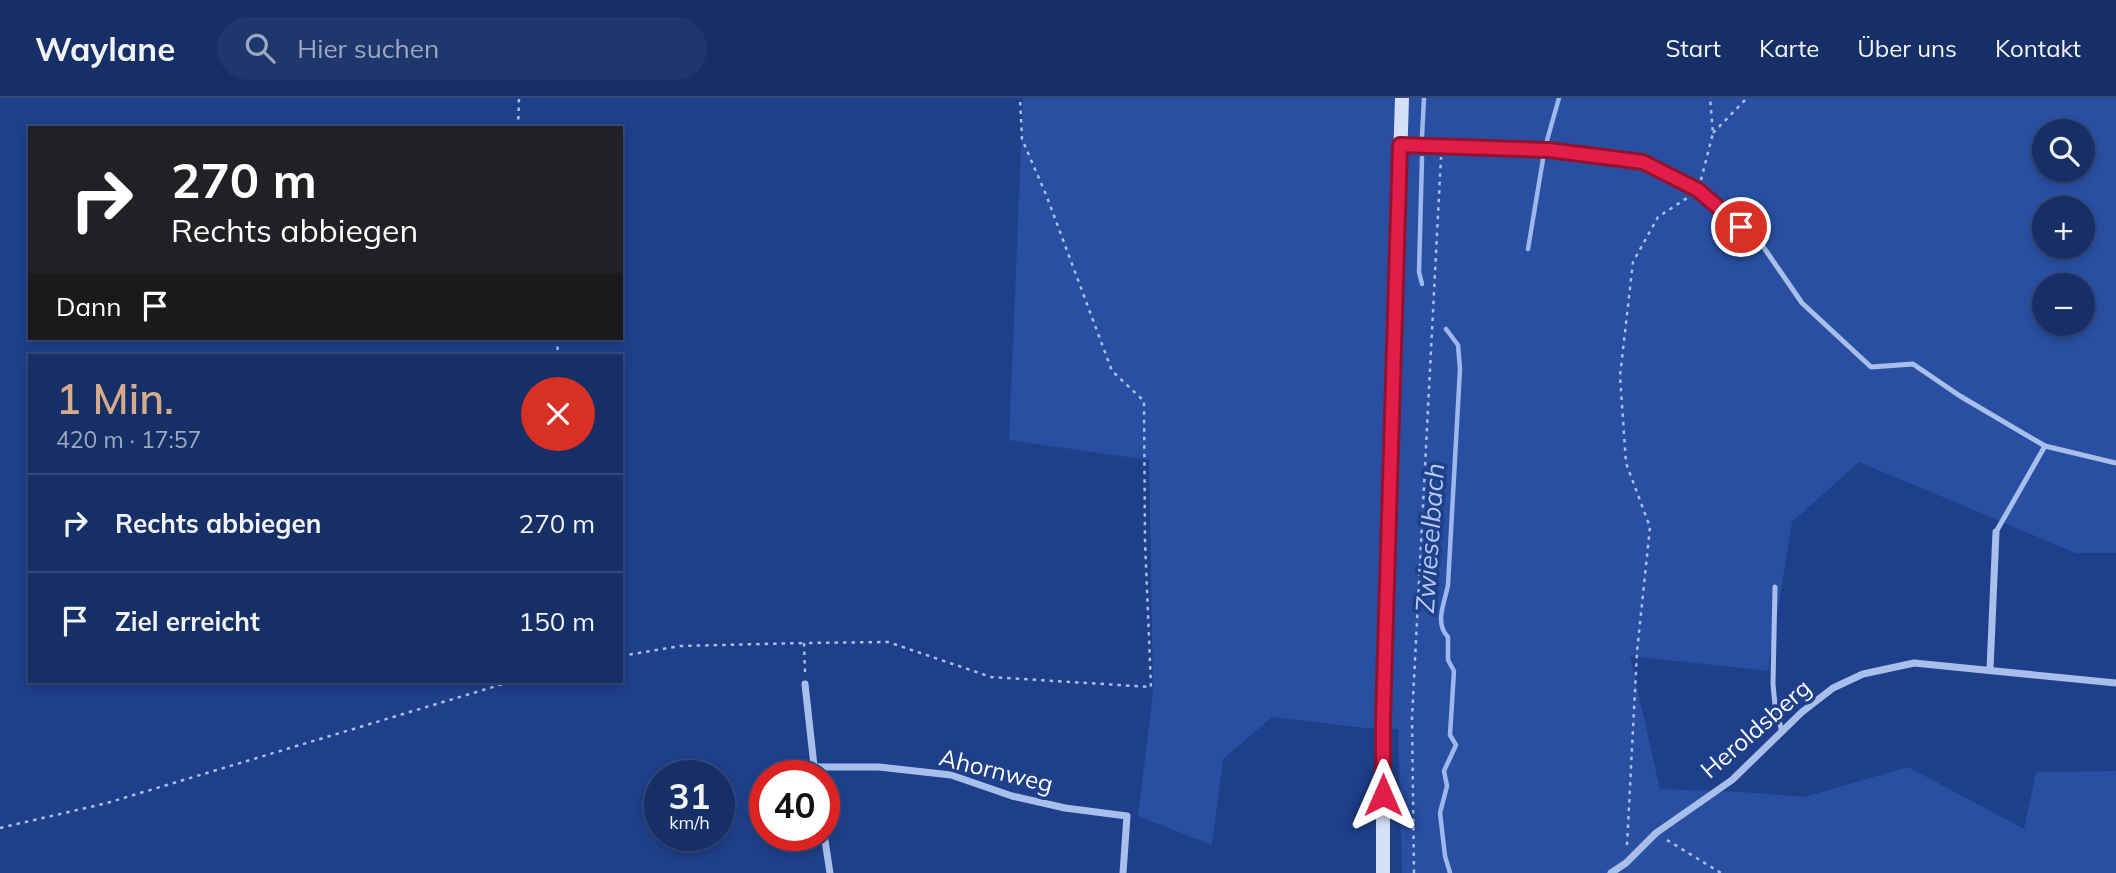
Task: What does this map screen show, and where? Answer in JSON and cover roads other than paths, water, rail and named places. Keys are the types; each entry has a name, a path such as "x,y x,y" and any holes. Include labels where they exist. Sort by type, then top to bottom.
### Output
{"street":[{"path":"1382,872 1383,719 1402,98"},
{"path":"1990,669 1996,532"},
{"name":"Heroldsberg","path":"1611,873 1626,863 1656,833 1732,780 1802,712 1833,688 1863,674 1914,663 2116,683"},
{"path":"804,684 813,760"},
{"name":"Ahornweg","path":"840,769 880,767 951,775 1012,796 1065,808 1127,816 1124,873"},
{"path":"827,851 830,873"}],"lane":[{"path":"1400,145 1549,150 1643,162 1698,190 1762,245 1802,303 1871,367 1913,364 1960,396 2045,446 2116,463"},
{"path":"1996,532 2045,446"},
{"path":"1775,587 1773,684 1782,732"}],"waterway":[{"name":"Zwieselbach","path":"1422,137 1424,98"},
{"path":"1546,144 1559,98"},
{"name":"Zwieselbach","path":"1422,158 1419,272 1422,284"},
{"path":"1528,249 1543,159"},
{"name":"Zwieselbach","path":"1446,329 1458,345 1460,369 1448,585 1441,619 1448,637 1448,660 1454,671 1450,735 1456,745 1444,771 1447,786 1440,813 1445,856 1450,873"}]}
